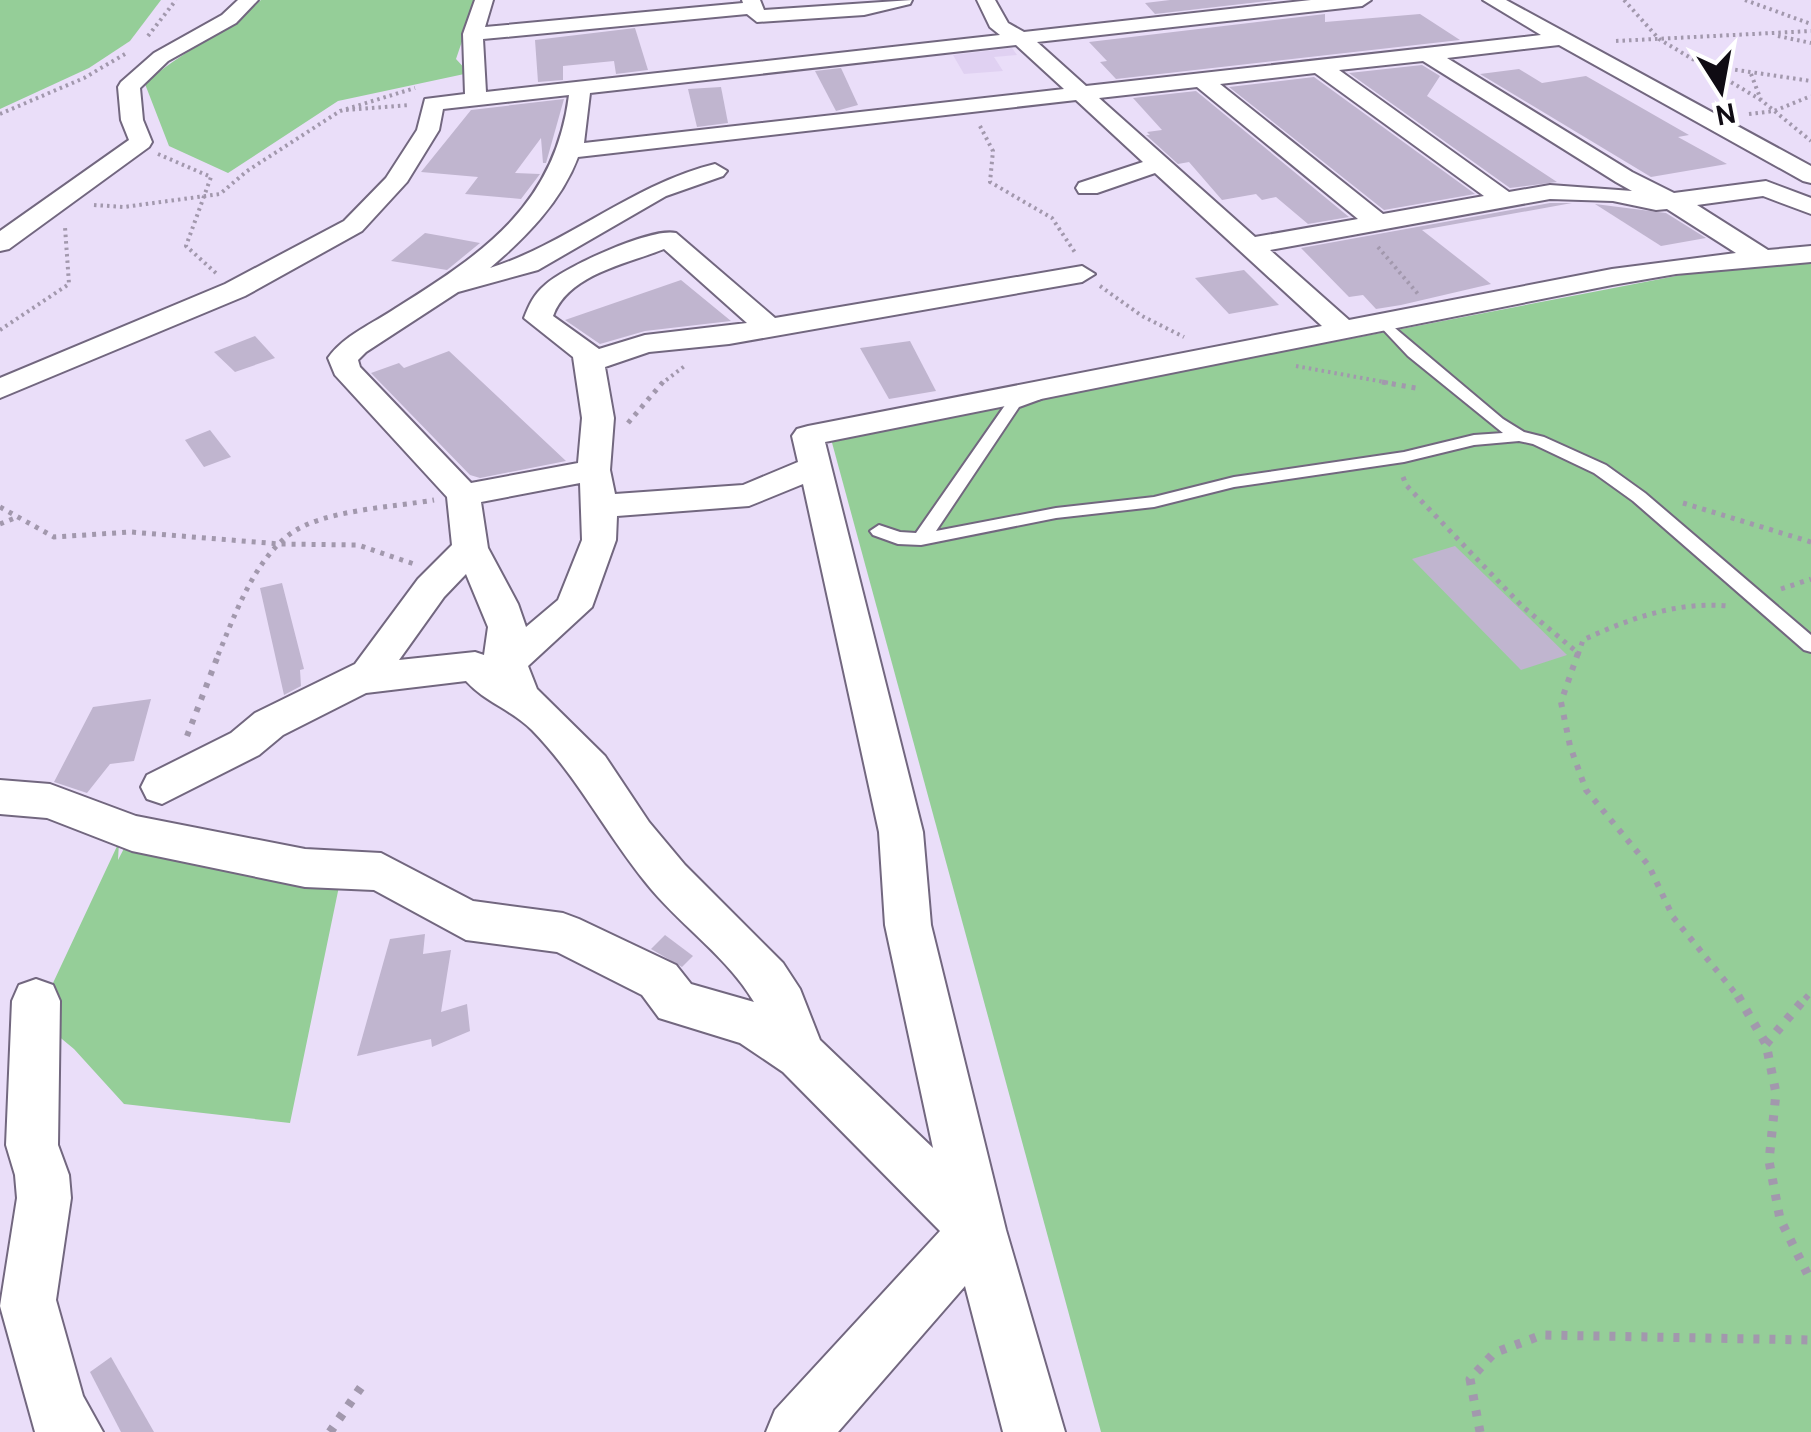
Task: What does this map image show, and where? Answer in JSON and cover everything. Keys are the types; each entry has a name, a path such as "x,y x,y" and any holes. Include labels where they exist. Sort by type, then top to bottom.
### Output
{"street":[{"path":"0,243 141,142 132,120 129,86 161,57 230,19 250,0"},
{"path":"476,99 473,34 484,0"},
{"path":"0,389 235,290 353,226 395,182 428,130 428,95 476,99 580,90 874,24 903,0"},
{"path":"986,0 1000,27 1019,38 1343,330"},
{"path":"473,34 629,9 751,4 757,16 1019,38 1362,0"},
{"path":"1492,0 1811,176"},
{"path":"571,152 1078,92 1565,41"},
{"path":"1426,54 1766,260"},
{"path":"1319,66 1502,199"},
{"path":"1201,80 1376,221"},
{"path":"162,787 244,744 269,724 360,679 379,664 457,562 463,494 346,369 343,358 464,276 523,223 554,185 571,152 580,90"},
{"path":"436,294 529,264 658,192 715,171 801,126"},
{"path":"1088,188 1159,164"},
{"path":"686,254 685,214 691,197 715,171"},
{"path":"1252,245 1550,192 1675,202 1766,188 1811,207"},
{"path":"360,679 499,674 574,606 599,540 600,504 594,470 598,418 587,353 538,318 546,296 576,275 667,238 768,327"},
{"path":"1034,1432 978,1230 908,925 901,832 808,436 1659,269 1811,254"},
{"path":"589,362 645,344 729,335 1082,274"},
{"path":"600,504 637,506 748,495 816,466"},
{"path":"463,494 594,470"},
{"path":"457,562 500,604 507,627 499,674"},
{"path":"409,620 499,674 546,719 590,768 634,836 669,878 766,978 783,1005 801,1055"},
{"path":"0,798 50,801 132,833 286,864 342,872 381,872 466,920 563,933 659,980 676,1002 753,1024 801,1055 978,1230"},
{"path":"36,1001 17,1090 42,1175 44,1198 26,1300 57,1411 72,1432"},
{"path":"797,1432 978,1230"}],"lane":[{"path":"1382,322 1464,396 1519,436 1550,445 1614,479 1666,517 1811,644"},
{"path":"920,539 1013,404 1065,387"},
{"path":"879,531 898,538 920,539 1056,513 1154,502 1234,482 1404,456 1474,440 1519,436"}],"path":[{"path":"1624,0 1659,39 1761,100 1811,141"},
{"path":"1744,0 1811,24"},
{"path":"1565,41 1811,31"},
{"path":"1771,35 1811,43"},
{"path":"0,114 84,78 129,51"},
{"path":"1698,64 1811,80"},
{"path":"1750,73 1761,100"},
{"path":"340,110 428,95"},
{"path":"0,330 69,284 64,228 67,198 105,208 206,197 226,190 247,170 340,110 374,97 428,95"},
{"path":"1693,111 1774,111 1811,96"},
{"path":"996,102 982,113 980,126 993,150 990,182 1042,206 1071,240 1082,274 1142,316 1217,353"},
{"path":"141,142 151,152 211,177 186,246 235,290"},
{"path":"1376,221 1368,235 1414,286 1428,314"},
{"path":"623,430 670,374 729,335"},
{"path":"1285,365 1464,396"},
{"path":"1404,456 1401,473 1406,485 1522,606 1578,653"},
{"path":"1614,479 1634,481 1701,511 1811,542"},
{"path":"162,787 187,736 224,638 267,558 290,533 312,524 463,494"},
{"path":"0,508 54,537 131,532 280,544 358,544 457,562"},
{"path":"0,524 16,518"},
{"path":"1767,606 1781,589 1811,579"},
{"path":"1782,618 1718,604 1694,605 1606,628 1583,640 1561,702 1570,746 1586,790 1649,866 1673,917 1734,990 1766,1044 1776,1093 1769,1161 1780,1219 1811,1281"},
{"path":"1766,1044 1811,992"},
{"path":"1480,1432 1470,1380 1494,1354 1542,1335 1811,1340"},
{"path":"330,1432 366,1380"}],"shaded area":[{"path":"1012,48 1017,55 994,57 1003,71 964,74 953,55"}],"green space":[{"path":"0,0 161,0 130,41 89,68 0,109"},
{"path":"261,0 476,0 456,59 469,73 338,101 228,173 169,146 145,84"},
{"path":"1811,250 1811,1432 1101,1432 831,439"},
{"path":"132,833 342,872 290,1123 124,1104 74,1049 45,1025 53,983 119,842 118,860"}],"building":[{"path":"1277,0 1155,14 1145,3"},
{"path":"1325,14 1325,22 1420,14 1460,40 1116,79 1100,62 1107,61 1089,42"},
{"path":"635,28 648,70 616,74 614,61 563,66 563,80 538,82 535,40"},
{"path":"1422,65 1440,76 1427,96 1557,182 1510,188 1349,73"},
{"path":"841,68 858,105 836,111 815,71"},
{"path":"1519,69 1542,83 1586,76 1689,135 1678,137 1727,164 1651,177 1480,74"},
{"path":"1314,77 1475,194 1384,210 1229,87"},
{"path":"721,87 728,123 697,127 688,89"},
{"path":"1196,91 1349,217 1308,224 1276,197 1262,200 1256,194 1222,200 1189,162 1178,164 1146,135 1162,130 1133,98"},
{"path":"564,99 546,163 541,138 515,173 540,174 521,199 465,194 478,177 421,172 471,110"},
{"path":"1550,203 1572,203 1422,230 1491,284 1401,305 1376,309 1363,295 1349,297 1301,248"},
{"path":"1595,204 1666,213 1706,238 1661,246"},
{"path":"425,233 480,243 447,270 391,261"},
{"path":"1244,270 1279,305 1229,314 1195,278"},
{"path":"681,280 731,321 645,331 600,344 565,320"},
{"path":"255,336 275,358 235,372 214,352"},
{"path":"910,341 936,391 889,399 860,348"},
{"path":"449,351 566,461 480,478 470,475 371,373 399,363 404,368"},
{"path":"210,430 231,457 204,467 185,440"},
{"path":"1455,546 1567,655 1521,670 1412,559"},
{"path":"282,583 304,669 300,670 301,686 284,695 260,588"},
{"path":"151,699 134,761 110,764 87,793 54,782 93,707"},
{"path":"425,934 423,954 451,950 441,1012 467,1004 470,1031 432,1047 431,1039 357,1056 390,939"},
{"path":"665,935 693,956 682,967 651,949"},
{"path":"111,1357 154,1432 121,1432 90,1372"}]}
